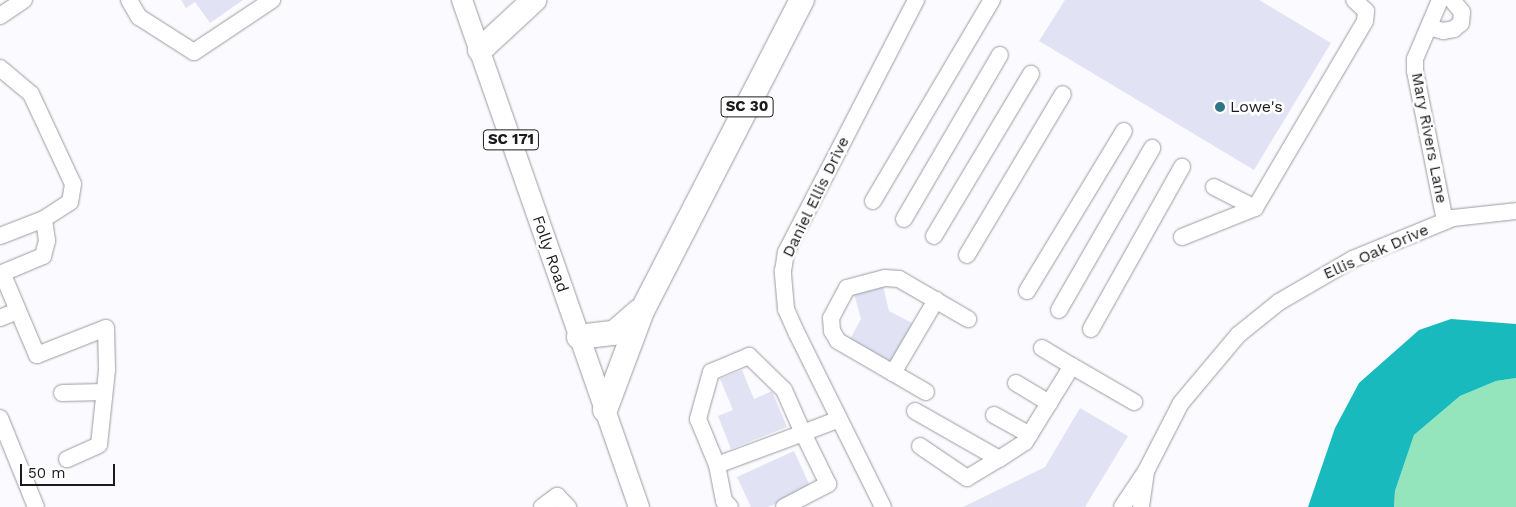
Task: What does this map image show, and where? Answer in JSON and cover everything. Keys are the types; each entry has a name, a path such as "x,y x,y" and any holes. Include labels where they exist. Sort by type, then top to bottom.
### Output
{"highway":[{"path":"480,50 534,0"},
{"name":"SC 30","path":"605,410 646,304 802,0"},
{"path":"579,337 614,333 646,304"}],"main road":[{"name":"Folly Road","path":"462,0 639,507"}],"street":[{"path":"0,16 24,0"},
{"path":"129,0 139,17 194,52 272,0"},
{"name":"Daniel Ellis Drive","path":"884,507 786,309 783,271 786,252 916,0"},
{"path":"873,201 992,0"},
{"path":"1182,237 1255,208 1365,21 1366,12 1354,0"},
{"name":"Mary Rivers Lane","path":"1440,0 1415,59 1415,71 1445,221"},
{"path":"1429,27 1443,31 1454,29 1461,23 1462,12 1452,0"},
{"path":"904,219 1000,55"},
{"path":"0,68 31,94 73,184 70,202 44,219 0,236"},
{"path":"934,236 1031,74"},
{"path":"966,255 1064,94"},
{"path":"1027,291 1124,131"},
{"path":"1059,310 1152,148"},
{"path":"1091,329 1182,167"},
{"path":"1214,187 1255,208"},
{"name":"Ellis Oak Drive","path":"1122,507 1146,471 1181,403 1238,335 1279,302 1352,259 1445,221 1516,211"},
{"path":"44,219 47,241 43,256 2,275 36,355 106,328 104,392 99,445 67,459"},
{"path":"926,392 838,341 832,331 831,318 847,288 885,278 899,279 968,319"},
{"path":"893,373 936,300"},
{"path":"0,318 17,311"},
{"path":"1042,348 1134,402"},
{"path":"730,507 724,501 717,465 698,419 711,372 749,356 784,390 802,433 828,484 784,507"},
{"path":"920,446 967,478 1025,442 1072,366"},
{"path":"1016,383 1049,403"},
{"path":"62,393 104,392"},
{"path":"915,411 998,459"},
{"path":"994,415 1030,435"},
{"path":"0,418 36,507"},
{"path":"717,465 839,419"},
{"name":"Ellis Oak Drive","path":"1142,507 1146,471"},
{"path":"542,507 557,496 568,507"}],"green space":[{"path":"1516,378 1516,507 1394,507 1395,491 1414,435 1460,396 1496,381"}],"water":[{"path":"1451,319 1516,324 1516,378 1496,381 1460,396 1414,435 1395,491 1394,507 1308,507 1335,428 1359,383 1419,330"}],"building":[{"path":"181,0 243,0 210,23 195,2 186,8"},
{"name":"Lowe's","path":"1065,0 1259,0 1331,43 1254,170 1039,41"},
{"path":"883,286 889,311 914,324 893,366 848,343 861,319 854,294"},
{"path":"742,370 754,399 772,391 787,427 731,449 718,416 733,410 720,379"},
{"path":"1080,408 1128,436 1085,507 963,507 1045,467"},
{"path":"794,451 811,488 768,507 751,507 737,477"}],"place":[{"name":"Lowe's","path":"1220,107"}]}
